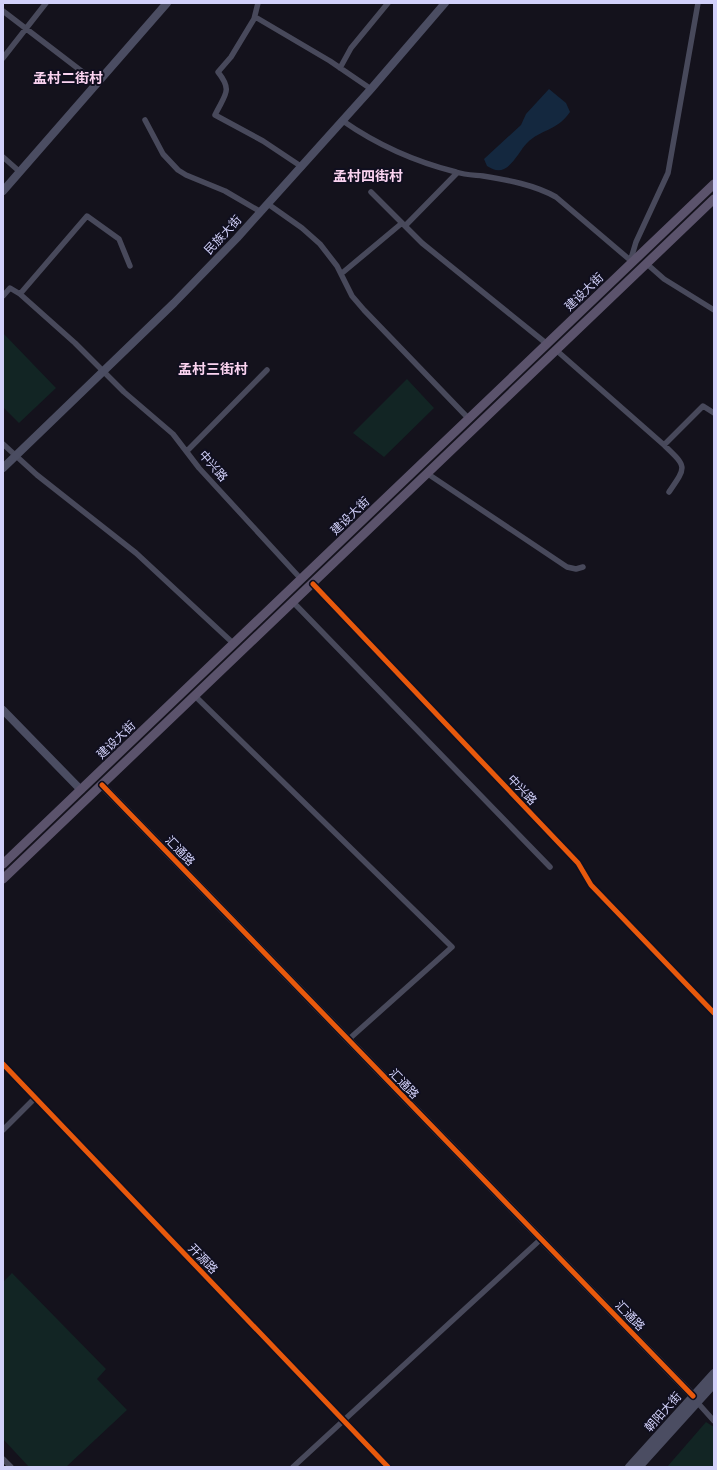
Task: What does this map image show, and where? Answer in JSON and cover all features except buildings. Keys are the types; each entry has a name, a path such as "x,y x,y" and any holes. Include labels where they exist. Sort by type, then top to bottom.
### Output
{"main road":[{"name":"建设大街","path":"3,864 469,419 629,263 714,184"},
{"name":"建设大街","path":"3,879 714,199"}],"street":[{"path":"3,58 46,3"},
{"path":"3,191 167,3"},
{"path":"258,3 254,19 231,57 218,72 227,84 227,91 215,115 263,141 302,167"},
{"path":"340,68 351,48 388,3"},
{"name":"民族大街","path":"3,468 174,303 261,212 343,121 445,3"},
{"path":"343,121 365,136 381,144 431,164 458,173 485,176 526,185 548,192 556,197 629,263 636,242 668,173 698,3"},
{"path":"3,10 97,83"},
{"path":"254,19 258,18 340,68 371,89"},
{"path":"145,120 163,154 178,170 186,175 226,191 261,212"},
{"path":"3,157 20,172"},
{"path":"341,274 404,225 458,173"},
{"path":"371,192 422,243 547,344"},
{"path":"268,204 312,236 329,255 352,296 364,310 469,419"},
{"path":"3,296 10,288 20,294 87,216 120,239 130,266"},
{"path":"647,264 664,280 714,310"},
{"name":"中兴路","path":"20,294 75,343 103,372 164,425 199,468 302,579"},
{"path":"556,350 681,461 682,473 669,492"},
{"path":"187,452 267,370"},
{"path":"664,445 703,406 714,413"},
{"path":"3,444 37,475 136,553 234,644"},
{"path":"428,474 567,566 576,569 583,567"},
{"name":"中兴路","path":"313,584 578,863 591,885 714,1013"},
{"path":"293,602 550,867"},
{"path":"195,696 452,947 348,1040"},
{"path":"3,710 81,790"},
{"name":"汇通路","path":"102,785 695,1399"},
{"name":"开源路","path":"3,1064 388,1467"},
{"path":"3,1130 35,1098"},
{"path":"293,1467 541,1239"},
{"name":"朝阳大街","path":"639,1467 695,1399 714,1373"},
{"name":"朝阳大街","path":"629,1467 695,1399 714,1384"},
{"path":"695,1399 714,1420"},
{"path":"3,1459 11,1467"}],"green space":[{"path":"3,333 56,388 19,423 3,407"},
{"path":"407,379 434,408 384,457 353,433"},
{"path":"12,1273 106,1369 97,1379 127,1410 66,1467 29,1467 3,1439 3,1282"},
{"path":"706,1422 714,1427 714,1467 667,1467"}],"water":[{"path":"549,89 566,103 570,112 560,123 532,138 508,167 502,170 497,170 487,166 484,159 521,125 526,114"}],"cycle path":[{"path":"313,584 578,863 591,885 714,1013"},
{"path":"102,785 693,1396"},
{"path":"3,1064 388,1467"}],"district":[{"name":"孟村二街村","path":"68,78"},
{"name":"孟村四街村","path":"368,176"},
{"name":"孟村三街村","path":"213,369"}]}
